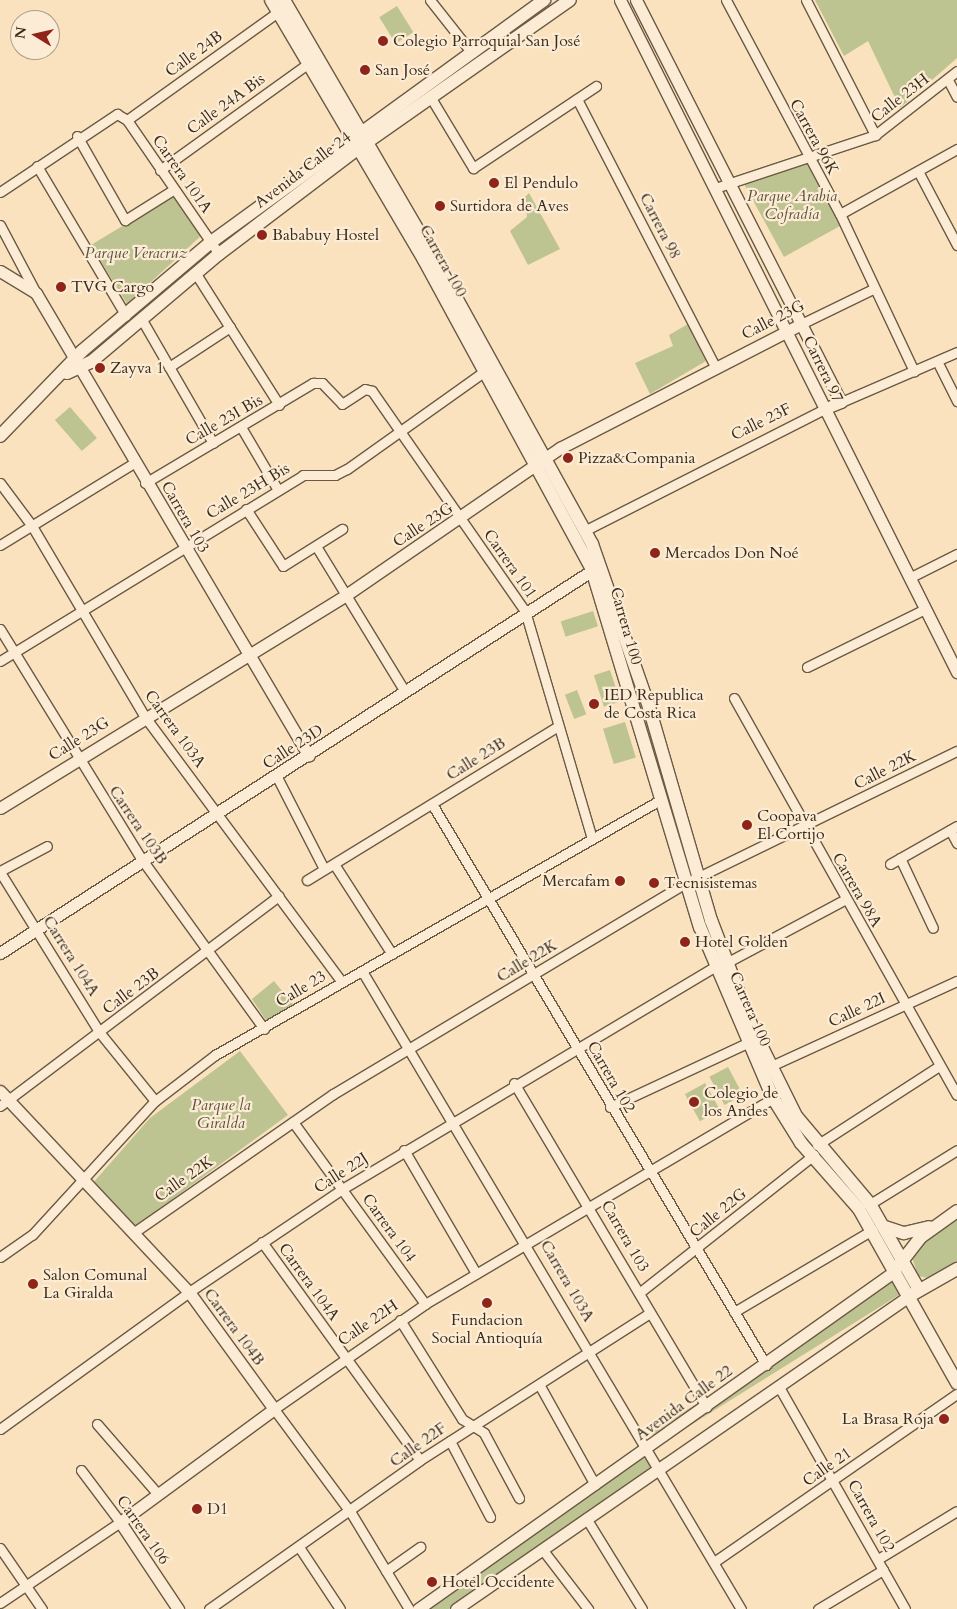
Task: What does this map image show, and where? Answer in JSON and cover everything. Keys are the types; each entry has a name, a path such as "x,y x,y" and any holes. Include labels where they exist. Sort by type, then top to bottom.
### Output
{"main road":[{"name":"Carrera 100","path":"271,0 309,63 357,132"},
{"name":"Carrera 100","path":"284,0 597,567 660,800 692,880"},
{"name":"Avenida Calle 24","path":"78,364 126,316 211,242 357,132 544,0"},
{"name":"Avenida Calle 24","path":"0,436 62,376 142,320 219,254 364,144 570,0"},
{"name":"Carrera 100","path":"364,144 485,372 584,531 597,567 692,880 720,965 747,1043 773,1098 790,1128 816,1150 870,1204 885,1227 903,1260 914,1293 957,1383"},
{"name":"Carrera 100","path":"720,965 816,1150 872,1230 895,1271 914,1293"},
{"name":"Avenida Calle 22","path":"895,1271 903,1260 944,1219 957,1211"},
{"path":"885,1227 914,1232 944,1219"},
{"path":"914,1293 957,1269"}],"street":[{"path":"430,0 471,52"},
{"name":"Carrera 97","path":"620,0 957,672"},
{"name":"Carrera 97","path":"636,0 841,402"},
{"name":"Carrera 96K","path":"726,0 808,158 840,214 873,289 914,370"},
{"path":"806,0 876,135"},
{"name":"Calle 24B","path":"127,120 278,12"},
{"name":"Calle 24A Bis","path":"160,170 309,63"},
{"name":"Calle 23H","path":"715,188 876,135 957,71"},
{"path":"948,80 957,97"},
{"path":"430,98 473,168 596,86"},
{"name":"Carrera 98","path":"577,98 716,368"},
{"name":"Carrera 101A","path":"77,136 118,115 127,120 173,190 219,254"},
{"path":"0,192 77,136 125,220 173,190"},
{"path":"840,214 957,149"},
{"path":"37,166 126,316"},
{"path":"918,171 957,245"},
{"name":"Carrera 103","path":"0,225 36,293 134,463 309,756"},
{"name":"Carrera 103","path":"0,271 36,293"},
{"path":"196,274 279,405"},
{"name":"Calle 23G","path":"0,808 247,654 346,595 461,520 540,463 716,368 873,289"},
{"path":"142,320 213,443"},
{"path":"169,367 230,327"},
{"name":"Calle 23F","path":"584,531 824,409 957,352"},
{"path":"937,361 957,401"},
{"name":"Calle 23H Bis","path":"0,661 183,547 304,475 335,475 485,372"},
{"name":"Calle 23I Bis","path":"146,483 317,382 342,404 368,389"},
{"name":"Carrera 101","path":"368,389 399,430 525,611 592,838"},
{"path":"241,427 278,490"},
{"path":"0,546 134,463"},
{"name":"Carrera 103A","path":"0,483 32,526 80,612 145,717 342,982"},
{"path":"246,509 285,566 342,529"},
{"path":"316,546 405,692"},
{"path":"909,578 957,554"},
{"name":"Calle 23D","path":"0,953 277,777 525,611 597,567"},
{"path":"808,668 925,609"},
{"name":"Carrera 103B","path":"0,630 77,760 143,861 209,950 264,1029"},
{"name":"Carrera 98A","path":"734,698 844,900 905,1004 938,1066 957,1095"},
{"name":"Calle 23B","path":"307,880 558,726"},
{"name":"Calle 22K","path":"133,1233 293,1122 409,1047 533,976 692,880 804,828 957,751"},
{"path":"277,777 324,869"},
{"name":"Calle 23","path":"0,1257 32,1235 155,1101 215,1055 264,1029 342,982 660,800"},
{"name":"Carrera 102","path":"432,804 648,1171 766,1365"},
{"path":"890,864 954,828 957,843"},
{"path":"0,872 47,846"},
{"path":"900,858 933,928"},
{"path":"334,864 392,954"},
{"name":"Carrera 104A","path":"0,872 100,1033 155,1101"},
{"name":"Calle 23B","path":"4,1104 279,896"},
{"name":"Calle 22J","path":"0,1429 189,1292 404,1150 514,1083 720,965 844,900"},
{"name":"Carrera 103A","path":"362,971 527,1243 646,1450 741,1609"},
{"name":"Calle 22I","path":"771,1066 956,981"},
{"path":"610,1106 747,1043"},
{"name":"Calle 22G","path":"639,1293 696,1250 816,1150 938,1066"},
{"name":"Carrera 103","path":"514,1083 589,1206 706,1407"},
{"name":"Carrera 104B","path":"0,1091 4,1104 82,1179 189,1292 351,1513 409,1609"},
{"name":"Calle 22H","path":"0,1603 120,1522 157,1493 345,1357 400,1320 476,1273 773,1098"},
{"name":"Carrera 104","path":"293,1122 425,1304"},
{"path":"404,1150 476,1273"},
{"path":"870,1204 957,1150"},
{"path":"734,1312 872,1230"},
{"name":"Carrera 104A","path":"262,1242 420,1460"},
{"name":"Avenida Calle 22","path":"418,1609 766,1365 895,1271"},
{"path":"456,1609 470,1605 542,1549 586,1518 914,1293"},
{"name":"Calle 22F","path":"209,1609 351,1513 420,1460 472,1426 540,1386 650,1313"},
{"path":"400,1320 462,1419 484,1433 520,1498"},
{"path":"540,1386 595,1485"},
{"name":"Carrera 102","path":"778,1386 834,1481 905,1609"},
{"name":"Calle 21","path":"714,1562 834,1481 957,1394"},
{"path":"97,1424 157,1493"},
{"path":"450,1441 490,1517"},
{"name":"Carrera 106","path":"81,1470 120,1522 178,1609"},
{"path":"878,1560 957,1511"},
{"path":"586,1518 642,1609"},
{"path":"299,1547 340,1609"},
{"path":"386,1571 420,1547"},
{"path":"0,1548 42,1609"},
{"path":"542,1549 588,1609"},
{"path":"818,1609 883,1570"}],"green space":[{"path":"815,0 957,0 957,58 900,108 868,41 844,56"},
{"path":"397,6 413,32 396,43 379,17"},
{"name":"Parque Arabia Cofradía","path":"806,162 840,226 784,257 744,184"},
{"path":"529,193 560,249 528,265 510,231 527,217 525,197"},
{"name":"Parque Veracruz","path":"172,196 203,234 127,304 91,245"},
{"path":"688,324 706,361 650,394 635,363 673,346 669,335"},
{"path":"70,407 97,438 82,451 55,420"},
{"path":"593,611 598,626 566,637 561,622"},
{"path":"610,670 620,701 604,707 594,675"},
{"path":"577,690 586,714 574,719 565,695"},
{"path":"625,722 636,757 614,764 603,729"},
{"path":"274,981 295,1007 267,1022 252,999"},
{"name":"Parque la Giralda","path":"240,1051 288,1115 133,1228 92,1184 150,1118"},
{"path":"728,1067 743,1095 724,1105 709,1077"},
{"path":"705,1083 720,1110 700,1121 685,1094"},
{"path":"957,1217 957,1262 928,1278 918,1276 912,1257 923,1242"},
{"path":"893,1281 901,1294 659,1445 651,1432"},
{"path":"645,1454 653,1468 449,1609 426,1609"}],"place":[{"name":"Colegio Parroquial San José","path":"383,41"},
{"name":"San José","path":"365,70"},
{"name":"El Pendulo","path":"494,183"},
{"name":"Surtidora de Aves","path":"440,206"},
{"name":"Bababuy Hostel","path":"262,235"},
{"name":"TVG Cargo","path":"61,287"},
{"name":"Zayva 1","path":"100,368"},
{"name":"Pizza&Compania","path":"568,458"},
{"name":"Mercados Don Noé","path":"655,553"},
{"name":"IED Republica de Costa Rica","path":"594,704"},
{"name":"Coopava El Cortijo","path":"747,825"},
{"name":"Mercafam","path":"620,881"},
{"name":"Tecnisistemas","path":"654,883"},
{"name":"Hotel Golden","path":"685,942"},
{"name":"Colegio de los Andes","path":"694,1102"},
{"name":"Salon Comunal La Giralda","path":"33,1284"},
{"name":"Fundacion Social Antioquía","path":"487,1303"},
{"name":"La Brasa Roja","path":"944,1419"},
{"name":"D1","path":"197,1509"},
{"name":"Hotel Occidente","path":"432,1582"}]}
